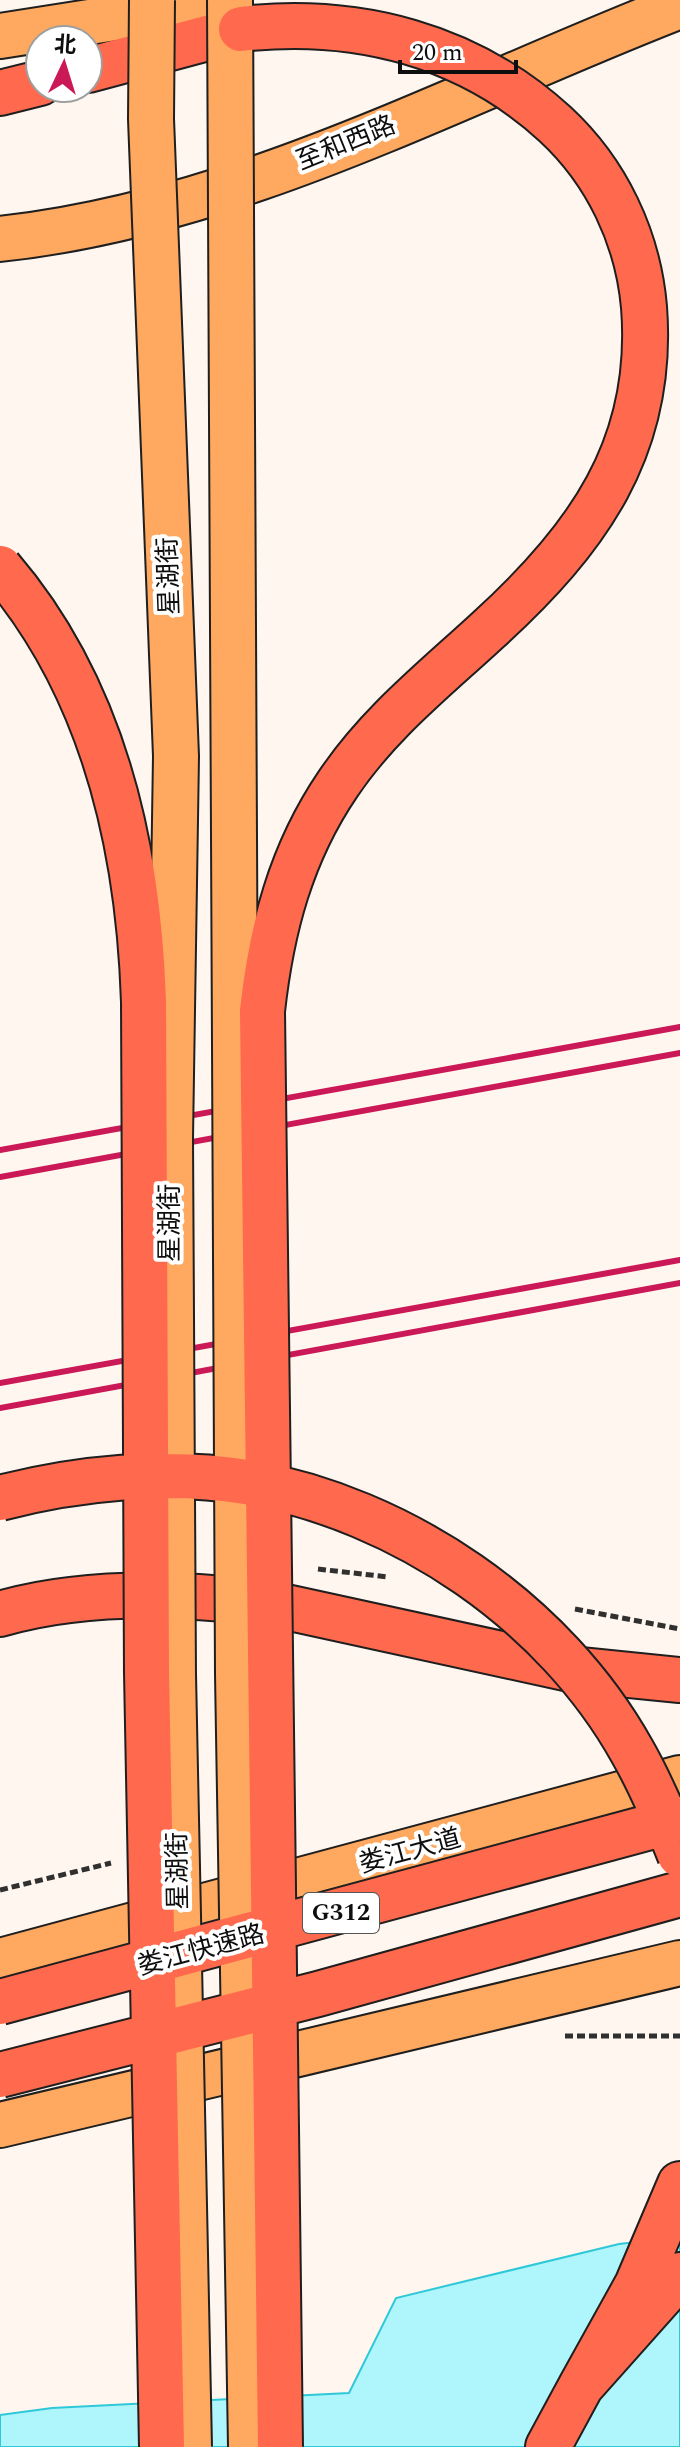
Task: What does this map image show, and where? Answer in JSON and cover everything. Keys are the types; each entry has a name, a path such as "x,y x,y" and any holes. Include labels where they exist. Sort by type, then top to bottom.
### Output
{"highway":[{"path":"104,63 234,10"},
{"path":"104,47 234,10 312,26 353,29 400,38 446,52 492,75 534,105 569,136 618,208 634,244 645,329 639,405 626,451 606,494 560,558 487,631 398,712 337,784 291,873 277,915 268,961 262,1027 280,2447"},
{"path":"0,66 24,62"},
{"path":"0,93 24,87"},
{"path":"0,568 56,644 89,711 103,748 129,853 140,932 144,1002 147,1673 162,2447"},
{"path":"0,1498 37,1489 121,1479 213,1479 280,1490 330,1504 393,1530 488,1589 574,1669 631,1749 680,1855"},
{"path":"0,1614 50,1604 160,1597 227,1599 309,1613 570,1669 680,1680"},
{"name":"娄江快速路","path":"0,2002 680,1819"},
{"path":"0,2075 318,1994 680,1894"},
{"path":"548,2447 637,2285 680,2184"},
{"path":"581,2386 680,2275"}],"main road":[{"name":"星湖街","path":"152,0 151,119 176,756 170,1138 173,1626 189,2447"},
{"name":"至和西路","path":"0,239 142,214 317,157 680,6"},
{"path":"0,36 234,10 238,1674 251,2447"},
{"name":"娄江大道","path":"0,1961 680,1778"},
{"path":"0,2125 680,1963"}],"water":[{"path":"680,2237 680,2447 0,2447 0,2415 52,2408 349,2393 396,2298 619,2244"}],"railway":[{"path":"0,1150 680,1027"},
{"path":"0,1177 680,1053"},
{"path":"0,1383 680,1260"},
{"path":"0,1408 680,1283"}]}
